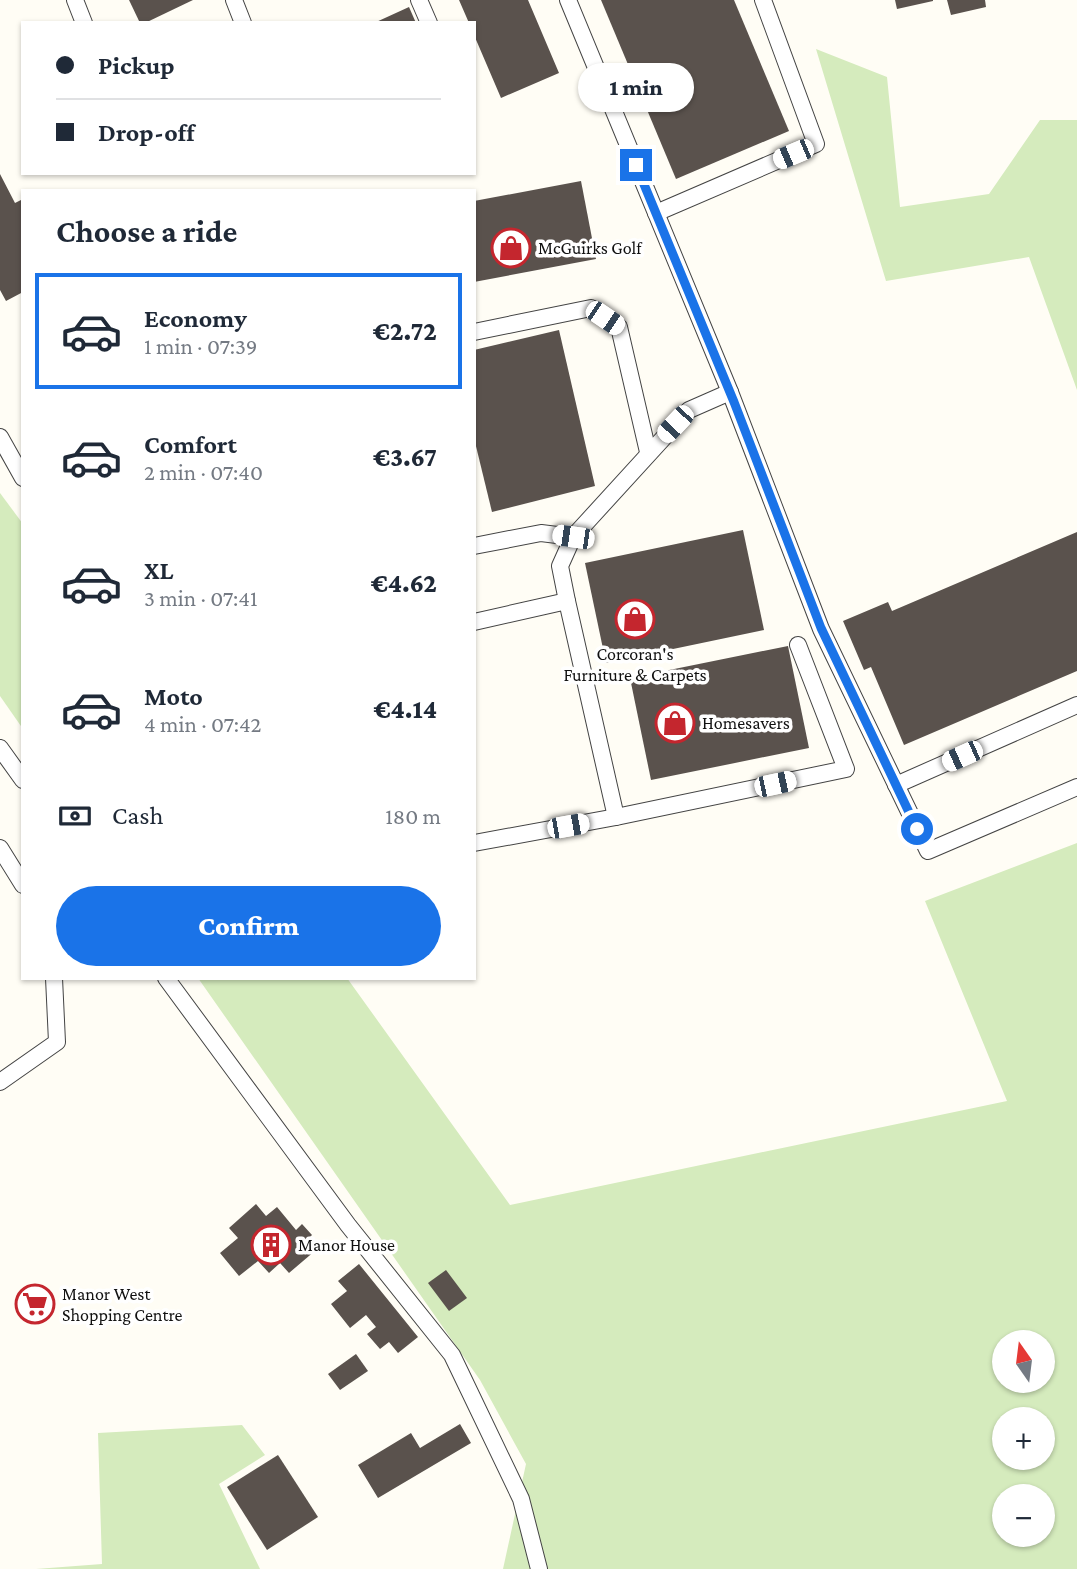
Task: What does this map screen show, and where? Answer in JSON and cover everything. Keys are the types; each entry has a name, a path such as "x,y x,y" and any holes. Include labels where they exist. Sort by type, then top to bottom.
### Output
{"lane":[{"path":"75,0 83,21"},
{"path":"234,0 242,21"},
{"path":"419,0 428,21"},
{"path":"568,0 730,392 821,628 928,850 1077,787"},
{"path":"656,213 816,144 763,0"},
{"path":"476,332 591,308 620,327 648,452"},
{"path":"615,817 561,566 573,537 648,452 689,410 730,392"},
{"path":"0,437 21,474"},
{"path":"476,545 541,533 573,537"},
{"path":"476,622 567,601"},
{"path":"476,843 846,769 798,645"},
{"path":"896,785 1077,705"},
{"path":"0,748 21,777"},
{"path":"0,848 21,882"},
{"path":"0,1082 57,1042 54,980"},
{"path":"167,980 348,1225 453,1355 521,1499 539,1569"}],"green space":[{"path":"816,49 887,77 900,207 989,194 1040,120 1077,120 1077,390 1029,257 886,281"},
{"path":"0,493 21,521 21,726 0,696"},
{"path":"1077,843 1077,1569 503,1569 526,1464 480,1380 199,980 348,980 510,1205 1007,1101 925,901"},
{"path":"242,1425 265,1455 219,1484 260,1569 36,1569 102,1564 98,1433"}],"building":[{"path":"129,0 193,0 149,21 139,21"},
{"path":"459,0 528,0 559,73 501,98 476,40 476,21 468,21"},
{"path":"601,0 734,0 789,131 676,179"},
{"path":"895,0 933,0 933,1 897,9"},
{"path":"947,0 985,0 986,7 951,15"},
{"path":"409,7 415,21 378,21"},
{"path":"0,174 15,203 21,200 21,293 6,301 0,290"},
{"path":"581,181 596,259 476,282 476,201"},
{"path":"559,330 595,486 492,512 476,446 476,350"},
{"path":"743,530 764,630 606,663 585,563"},
{"path":"1077,532 1077,671 904,745 871,667 864,670 843,621 888,602 892,611"},
{"path":"788,646 809,748 651,780 630,678"},
{"name":"Manor House","path":"256,1204 266,1216 277,1207 296,1230 302,1224 312,1235 307,1240 316,1250 289,1273 280,1263 269,1273 258,1261 239,1276 220,1253 238,1238 229,1228"},
{"path":"359,1264 418,1337 398,1353 389,1342 380,1349 367,1334 376,1327 366,1315 350,1328 331,1304 347,1291 338,1281"},
{"path":"446,1270 467,1298 449,1311 428,1283"},
{"path":"356,1354 368,1371 340,1390 328,1374"},
{"path":"460,1424 471,1443 378,1498 358,1465 411,1433 420,1448"},
{"path":"278,1455 318,1517 267,1550 227,1487"}],"place":[{"name":"McGuirks Golf","path":"511,248"},
{"name":"Corcoran's Furniture & Carpets","path":"635,619"},
{"name":"Homesavers","path":"675,723"},
{"name":"Manor House","path":"271,1245"},
{"name":"Manor West Shopping Centre","path":"35,1304"}],"route":[{"path":"636,165 734,402 821,628 917,829"}]}
